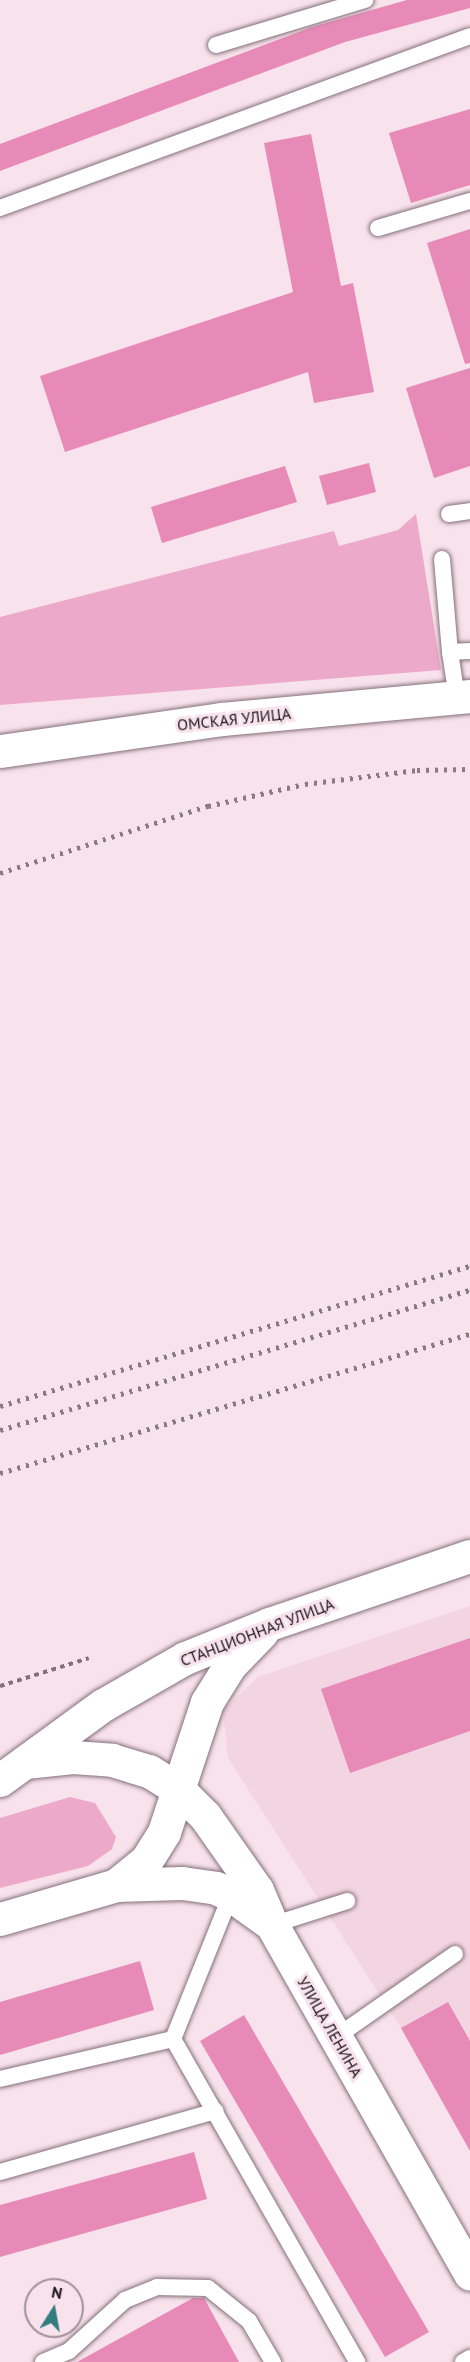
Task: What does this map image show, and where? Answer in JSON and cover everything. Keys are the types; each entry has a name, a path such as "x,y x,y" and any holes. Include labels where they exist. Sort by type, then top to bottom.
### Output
{"main road":[{"name":"ОМСКАЯ УЛИЦА","path":"0,751 222,719 464,697"},
{"name":"СТАНЦИОННАЯ УЛИЦА","path":"12,1771 103,1704 185,1658 269,1624 470,1556"},
{"path":"116,1885 146,1861 164,1832 207,1702 230,1665 269,1624"},
{"name":"УЛИЦА ЛЕНИНА","path":"12,1771 73,1757 112,1760 149,1771 178,1789 231,1849 257,1890 272,1925 470,2274"},
{"path":"0,1919 116,1885 182,1883 231,1895 272,1925"}],"lane":[{"path":"216,45 365,0"},
{"path":"0,208 470,36"},
{"path":"378,228 470,201"},
{"path":"449,514 470,511"},
{"path":"442,559 450,652 464,697"},
{"path":"450,652 470,651"},
{"path":"174,2039 231,1895"},
{"path":"272,1925 347,1901"},
{"path":"336,2037 454,1954"},
{"path":"0,2079 174,2039"},
{"path":"174,2039 357,2362"},
{"path":"0,2172 216,2111"},
{"path":"43,2362 69,2351 124,2300 157,2287 208,2288 249,2321 273,2362"},
{"path":"463,2362 470,2358"}],"path":[{"path":"0,1686 89,1658"}],"shaded area":[{"path":"416,514 441,670 0,705 0,617 334,531 339,546 398,530"},
{"path":"470,1606 470,2151 401,2028 228,1758 223,1710 258,1677"},
{"path":"70,1797 95,1803 116,1837 112,1849 88,1866 0,1888 0,1818"}],"building":[{"path":"407,0 470,0 470,8 345,42 0,171 0,144 312,27"},
{"path":"470,109 470,185 411,203 389,133"},
{"path":"311,134 341,286 353,283 374,392 314,403 308,372 65,452 40,376 293,292 264,143"},
{"path":"470,229 470,363 465,364 427,243"},
{"path":"470,368 470,466 434,478 406,388"},
{"path":"369,463 376,492 327,505 319,476"},
{"path":"285,466 297,502 162,543 151,507"},
{"path":"470,1638 470,1731 350,1773 321,1689"},
{"path":"140,1961 154,2010 0,2055 0,2002"},
{"path":"448,2002 470,2041 470,2151 401,2028"},
{"path":"244,2015 429,2332 385,2357 200,2041"},
{"path":"194,2152 207,2199 0,2257 0,2205"},
{"path":"193,2298 204,2298 239,2362 77,2362"}],"railway":[{"path":"0,873 208,806 305,784 417,770 470,769"},
{"path":"0,1406 470,1266"},
{"path":"0,1430 470,1290"},
{"path":"0,1473 470,1334"}]}
